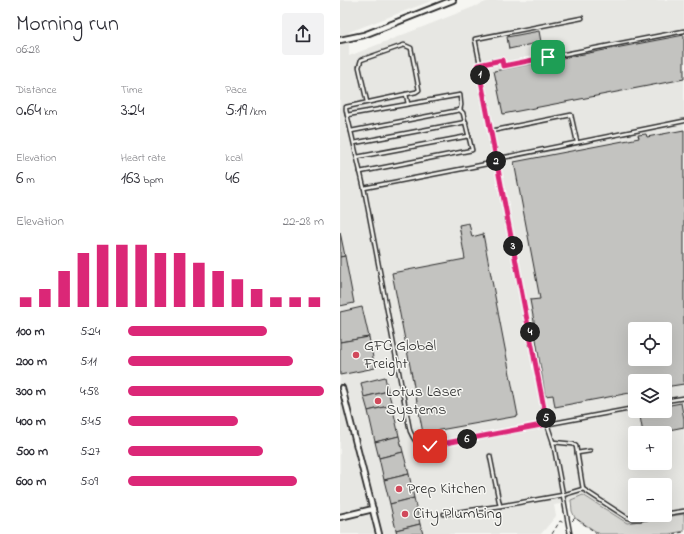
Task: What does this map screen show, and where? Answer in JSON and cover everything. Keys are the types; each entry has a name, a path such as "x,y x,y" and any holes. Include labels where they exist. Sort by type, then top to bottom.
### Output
{"street":[{"path":"340,40 364,35 453,0"},
{"path":"342,388 379,534"},
{"path":"340,517 372,509"}],"lane":[{"path":"570,534 553,442 547,424 496,160 478,65 480,64 475,39 582,18"},
{"path":"480,64 502,60 503,66 684,30"},
{"path":"367,102 359,67 361,60 404,45 411,48 419,90 416,92 346,107 364,188 410,431 414,440 420,445 430,446 628,409"},
{"path":"406,94 408,104"},
{"path":"347,116 460,95 460,110"},
{"path":"360,172 472,150 464,113 460,110"},
{"path":"351,130 460,110"},
{"path":"491,131 571,116 577,143"},
{"path":"354,143 466,122"},
{"path":"364,188 684,122"},
{"path":"357,157 469,136"},
{"path":"672,401 684,398"},
{"path":"553,442 573,444 576,446 583,489 628,518"},
{"path":"577,453 590,451"},
{"path":"490,456 500,506"},
{"path":"444,514 563,495 583,489"},
{"path":"672,513 684,511"}],"path":[{"path":"552,534 560,521 568,526 575,518 598,534"},
{"path":"672,534 684,532"}],"shaded area":[{"path":"340,0 434,0 349,32 349,56 491,0 684,0 684,515 672,517 672,478 628,478 628,522 646,522 624,526 586,499 554,505 556,516 541,534 340,534"},
{"path":"583,495 627,523 672,522 672,516 684,514 684,531 669,534 600,534 575,518 572,511 571,500"}],"building":[{"path":"539,31 541,42 509,49 507,37"},
{"path":"684,35 684,79 503,114 494,71"},
{"path":"684,130 684,384 672,386 672,374 628,374 628,393 555,407 553,395 545,396 530,300 540,299 514,162 639,138 638,135 646,134 647,137"},
{"path":"469,223 472,237 483,234 518,416 423,433 392,273 465,259 459,225"},
{"path":"340,232 345,256 340,257"},
{"path":"345,256 354,303 340,306 340,257"},
{"path":"362,307 369,337 340,342 340,312"},
{"name":"GFC Global Freight","path":"369,337 375,368 340,375 340,342"},
{"path":"385,377 388,391 364,397 361,383"},
{"name":"Lotus Laser Systems","path":"388,391 392,405 368,411 364,397"},
{"path":"681,403 684,427 672,429 672,426 642,426 640,418 672,418 672,405"},
{"path":"392,405 399,436 375,442 368,411"},
{"path":"399,436 403,452 379,458 375,442"},
{"path":"403,452 409,474 384,480 379,458"},
{"name":"Prep Kitchen","path":"409,474 414,498 390,504 384,480"},
{"name":"City Plumbing","path":"414,498 420,524 396,530 390,504"},
{"path":"420,524 423,534 397,534 396,530"}],"place":[{"name":"GFC Global Freight","path":"356,355"},
{"name":"Lotus Laser Systems","path":"378,401"},
{"name":"Prep Kitchen","path":"399,489"},
{"name":"City Plumbing","path":"405,514"}],"route":[{"path":"430,446 547,424 478,65 502,60 503,66 548,57"}]}
